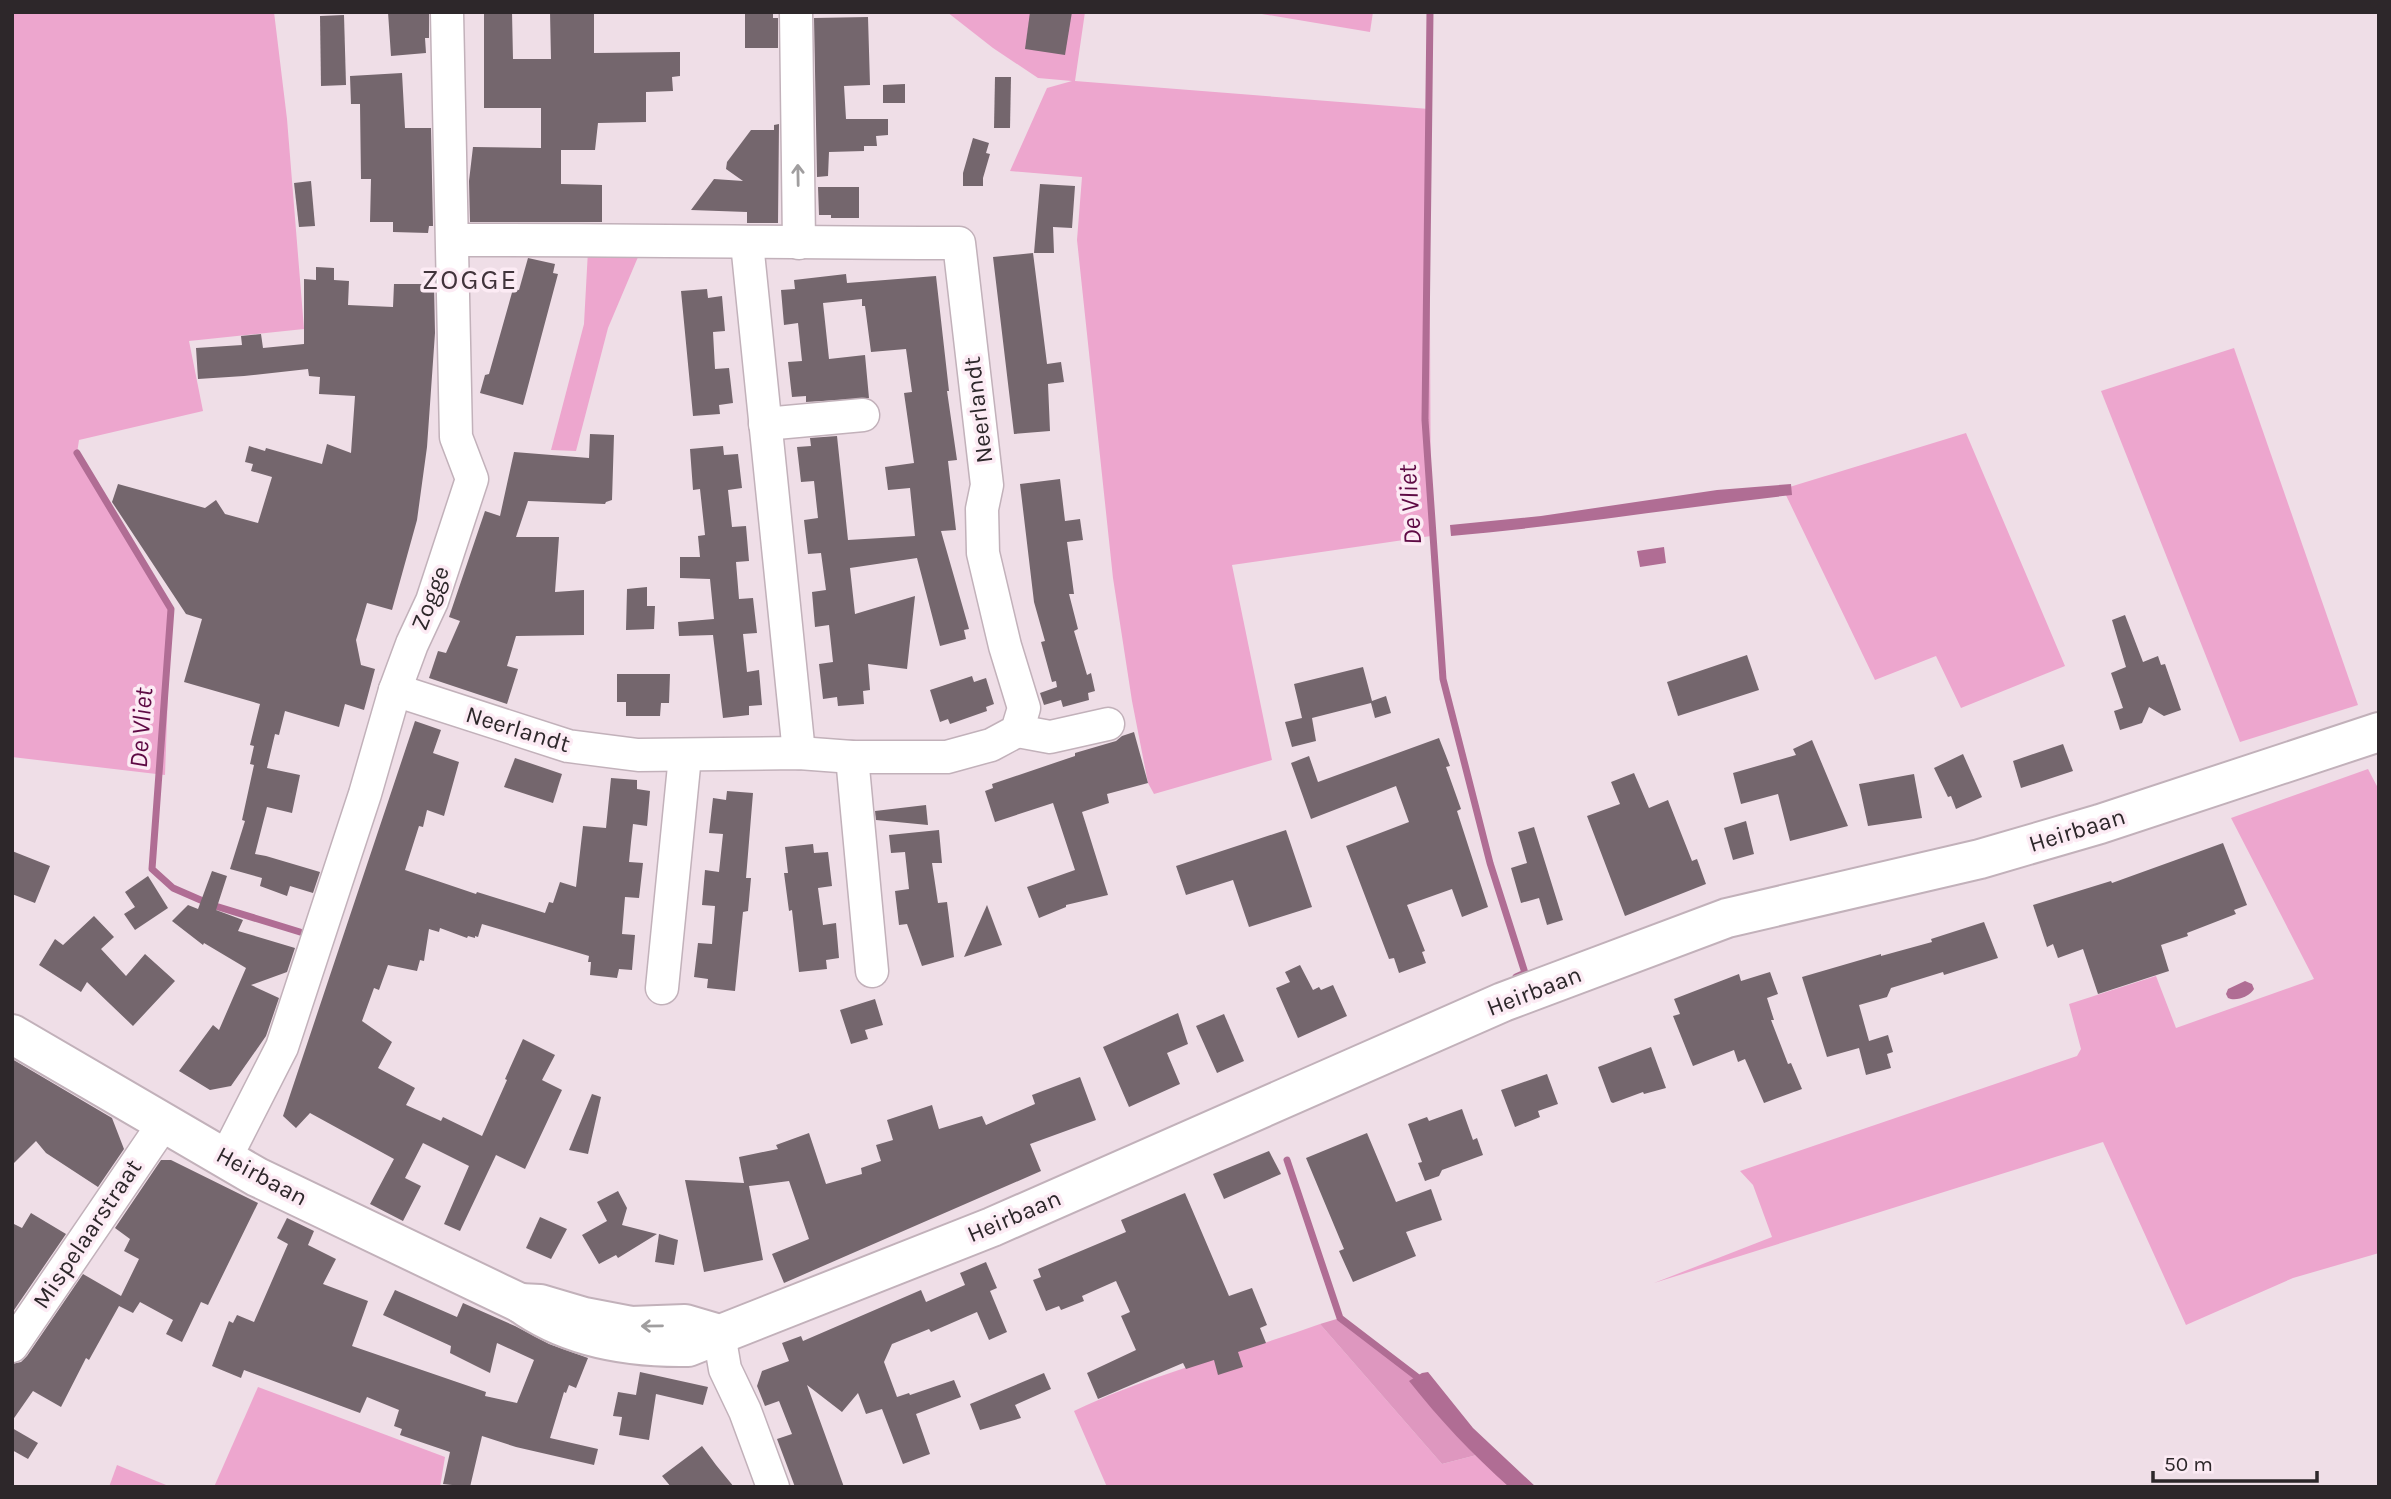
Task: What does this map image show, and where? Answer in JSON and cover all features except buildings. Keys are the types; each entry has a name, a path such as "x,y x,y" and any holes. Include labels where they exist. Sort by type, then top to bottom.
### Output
{"main road":[{"name":"Heirbaan","path":"12,1034 257,1177 520,1303 540,1304 584,1317 631,1326 685,1324 719,1334 992,1227 1503,1002 1727,918 1980,859 2100,824 2379,732"}],"street":[{"name":"Zogge","path":"226,1157 282,1046 365,794 395,690 432,601 472,479 456,438 454,240 447,12"},
{"path":"796,12 799,243"},
{"name":"Neerlandt","path":"395,690 568,746 638,755 799,753 852,757 947,757 991,745 1017,731 1024,708 1005,646 983,553 982,509 987,485 959,243 747,243 642,239 454,240"},
{"path":"747,243 799,753"},
{"path":"765,424 863,415"},
{"path":"1017,731 1051,737 1108,724"},
{"path":"662,988 685,756"},
{"path":"852,757 872,971"},
{"name":"Mispelaarstraat","path":"12,1346 164,1123"},
{"path":"719,1334 725,1369 745,1411 773,1487"}],"shaded area":[{"path":"12,12 274,12 287,119 304,329 189,341 203,411 79,440 77,453 171,609 165,775 12,757"},
{"path":"947,12 1085,12 1075,81 1429,109 1431,536 1232,565 1272,760 1154,794 1148,783 1113,578 1077,240 1082,177 1010,171 1047,88 1072,81 1038,78 993,48"},
{"path":"1250,12 1373,12 1370,32"},
{"path":"649,231 608,328 576,451 551,450 584,324 589,232"},
{"path":"2234,348 2358,705 2240,742 2101,391"},
{"path":"1966,433 2065,666 1961,708 1936,656 1875,680 1783,489"},
{"path":"1791,484 1792,495 1451,536 1450,525 1541,516 1717,490"},
{"path":"1664,547 1666,563 1640,567 1637,551"},
{"path":"2368,769 2379,790 2379,1253 2293,1278 2186,1325 2103,1142 1654,1283 1772,1237 1753,1185 1740,1171 2077,1056 2081,1049 2069,1004 2156,976 2176,1028 2314,979 2231,818"},
{"path":"2245,981 2252,984 2252,992 2239,999 2228,998 2228,989"},
{"path":"1341,1315 1416,1375 1492,1451 1442,1464 1320,1324 1340,1318"},
{"path":"1320,1324 1442,1464 1492,1451 1528,1487 1107,1487 1074,1411 1164,1375"},
{"path":"1428,1372 1473,1428 1536,1487 1509,1487 1456,1436 1409,1381"},
{"path":"258,1387 445,1457 440,1487 214,1487"},
{"path":"117,1465 171,1487 109,1487"}],"waterway":[{"name":"De Vliet","path":"1430,12 1425,420 1443,679 1490,863 1525,973 1516,977"},
{"name":"De Vliet","path":"77,453 171,609 152,869 173,888 212,905 300,932"},
{"path":"1287,1160 1340,1318 1421,1380"}],"district":[{"name":"ZOGGE","path":"470,279"}]}
